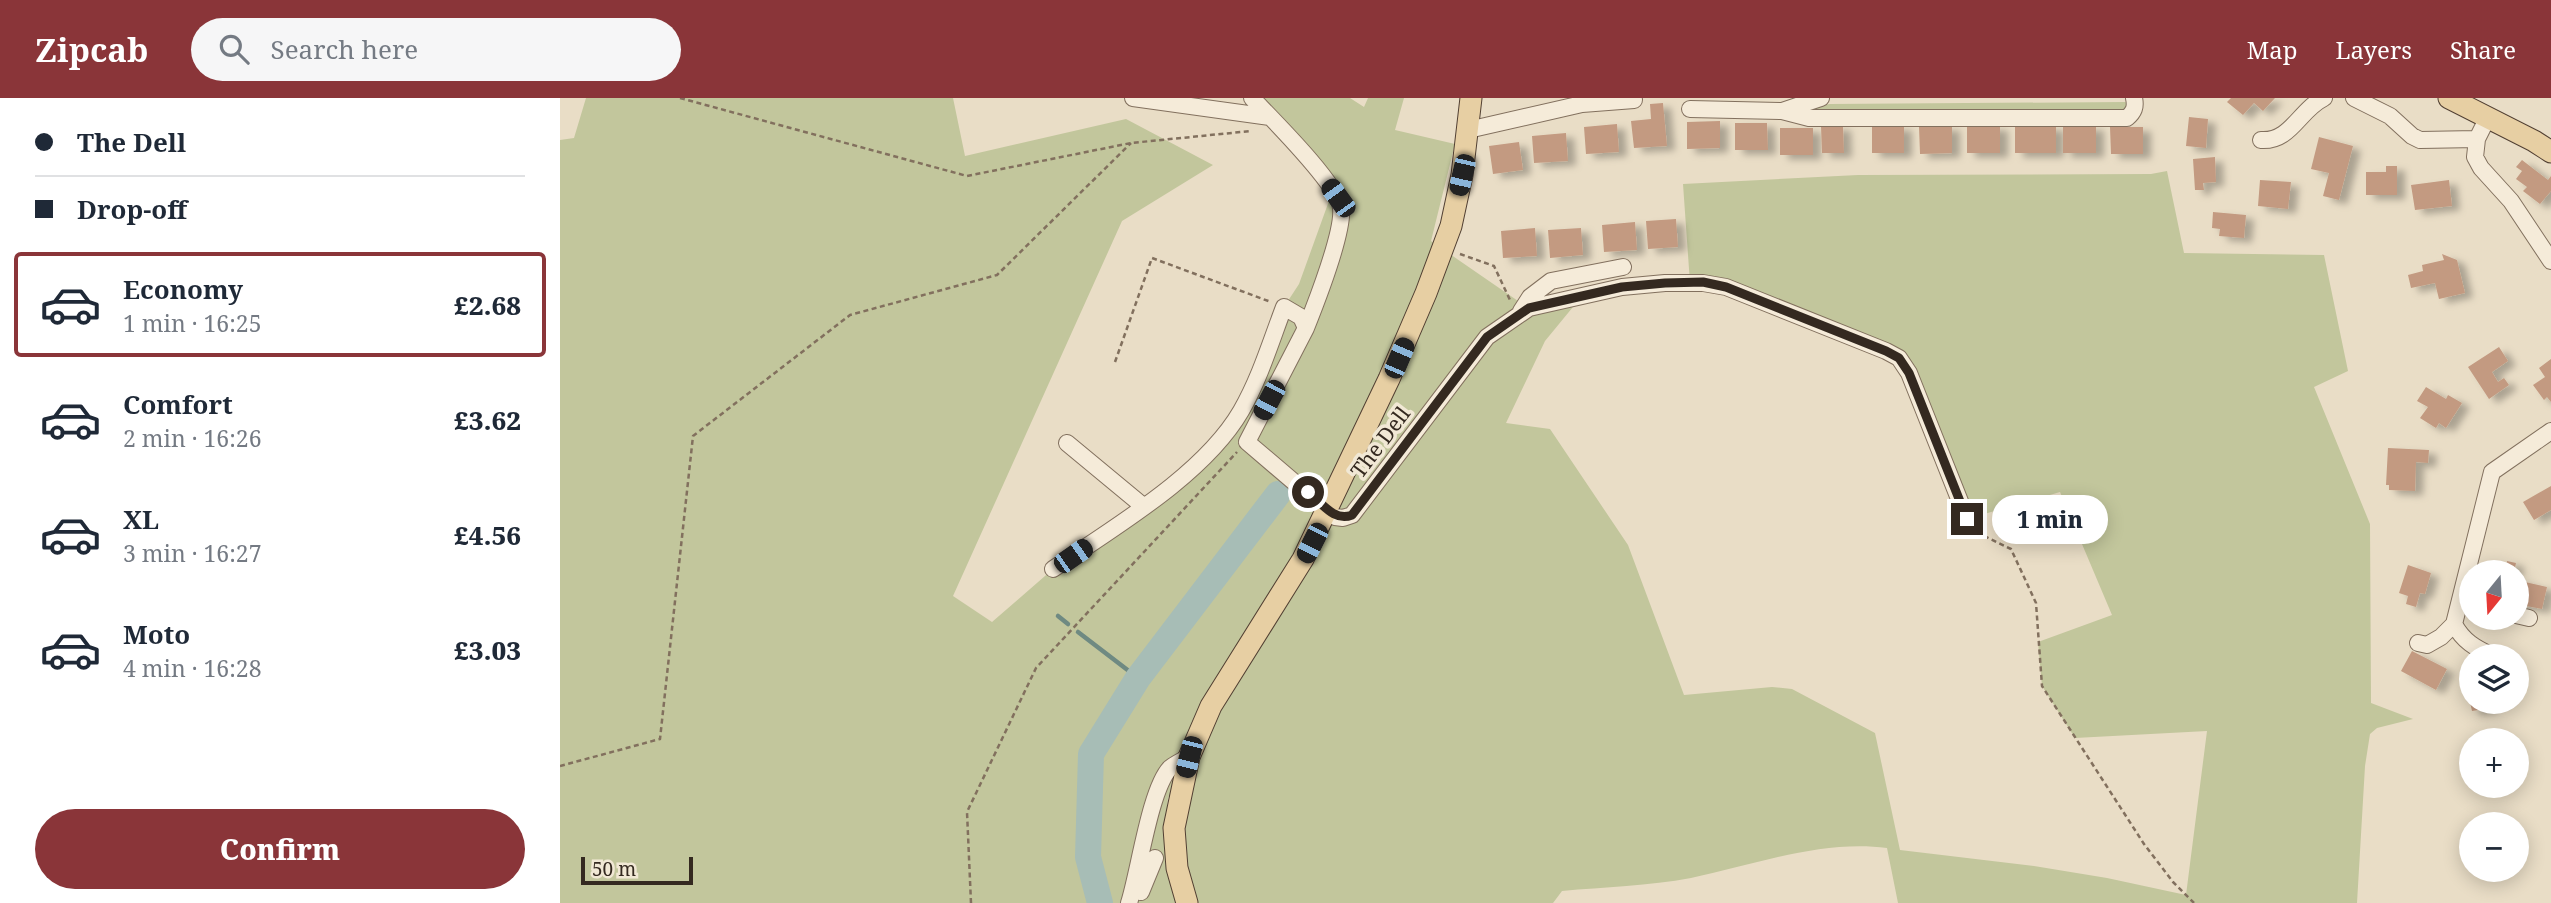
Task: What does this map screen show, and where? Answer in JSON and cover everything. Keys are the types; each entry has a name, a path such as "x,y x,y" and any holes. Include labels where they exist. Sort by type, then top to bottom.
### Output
{"main road":[{"path":"1187,903 1177,868 1174,828 1189,757 1211,706 1303,559 1389,379 1451,226 1462,175 1471,98"},
{"path":"2449,98 2551,152"}],"street":[{"path":"1133,98 1275,123"},
{"path":"1252,98 1327,182 1338,198 1341,221 1306,328 1247,442 1329,509"},
{"path":"1782,111 1821,98"},
{"path":"1690,109 1782,111 1809,118 2127,118 2136,105 2134,98"},
{"path":"2261,140 2273,141 2286,134 2314,103 2324,98"},
{"path":"2354,98 2390,116 2420,140 2477,139"},
{"path":"1468,130 1582,104 1634,100"},
{"path":"2488,117 2477,139 2475,157 2481,168 2511,201 2551,261"},
{"name":"The Dell","path":"1329,509 1335,517 1352,515 1487,337 1523,312 1530,297 1551,281 1623,267"},
{"path":"1523,312 1622,287 1703,282 1726,287 1886,351 1899,358 1909,373 1971,530"},
{"path":"1053,569 1143,506 1191,468 1217,443 1240,412 1255,384 1284,307 1301,317 1306,328"},
{"path":"2473,560 2492,472 2551,431"},
{"path":"1067,443 1143,506"},
{"path":"2418,643 2427,645 2441,637 2454,624 2459,611"},
{"path":"2454,624 2460,636 2469,644"},
{"path":"1132,903 1145,836 1161,785 1170,768 1189,757"},
{"path":"1132,903 1174,828"}],"path":[{"path":"680,98 967,176 1131,143 1275,123"},
{"path":"560,766 660,739 693,436 850,314 997,275 1131,143"},
{"path":"1443,249 1494,265 1523,312"},
{"path":"1115,362 1152,258 1284,307"},
{"path":"971,903 967,812 1036,668 1247,442"},
{"path":"1971,530 2011,550 2036,603 2042,686 2144,844 2194,903"}],"green space":[{"path":"586,98 953,98 965,156 1126,119 1213,165 1122,221 953,596 992,622 1053,569 1152,499 1227,430 1284,307 1299,284 1334,187 1254,98 1350,98 1364,107 1368,98 1404,98 1395,130 1455,144 1431,241 1528,308 1582,296 1545,341 1506,423 1550,429 1628,545 1684,695 1772,687 1792,689 1875,733 1900,850 2034,866 2186,895 2207,731 2075,738 2042,686 2038,642 2112,615 2060,492 1967,519 1909,373 1886,351 1690,283 1683,184 1858,175 2151,174 2167,171 2184,253 2324,255 2348,371 2314,387 2370,524 2371,703 2413,719 2377,728 2370,734 2365,766 2357,903 1898,903 1887,848 1863,846 1813,850 1675,881 1562,891 1553,903 1187,903 1177,868 1187,761 1168,798 1165,828 1179,903 560,903 560,140 574,138"},
{"path":"1830,104 2128,104 2127,110 1810,115 1808,107"}],"building":[{"path":"2231,98 2275,98 2263,111 2254,103 2243,115 2227,102"},
{"path":"1663,103 1667,146 1634,148 1631,121 1651,119 1650,104"},
{"path":"2189,117 2208,119 2206,148 2186,146"},
{"path":"1720,121 1720,148 1687,149 1687,122"},
{"path":"1735,123 1767,123 1768,150 1735,150"},
{"path":"1617,124 1619,152 1586,154 1584,127"},
{"path":"1821,126 1843,126 1844,153 1822,153"},
{"path":"1872,126 1904,126 1904,153 1872,153"},
{"path":"1952,126 1952,153 1920,154 1919,127"},
{"path":"1967,126 2000,126 2000,153 1967,153"},
{"path":"2015,126 2056,126 2056,153 2015,153"},
{"path":"2063,126 2096,126 2096,153 2063,153"},
{"path":"2110,127 2143,127 2143,154 2111,154"},
{"path":"1780,128 1813,128 1813,155 1780,155"},
{"path":"1566,133 1568,161 1534,163 1532,136"},
{"path":"2319,137 2353,146 2339,200 2323,196 2329,173 2311,169"},
{"path":"1519,142 1523,170 1493,174 1489,146"},
{"path":"2215,157 2216,182 2203,183 2204,190 2195,190 2193,159"},
{"path":"2522,160 2548,180 2551,176 2551,191 2540,204 2523,191 2527,187 2516,179 2522,171 2516,167"},
{"path":"2386,166 2397,166 2397,195 2366,195 2366,172 2386,172"},
{"path":"2260,180 2291,182 2288,209 2258,206"},
{"path":"2449,180 2452,206 2415,210 2411,185"},
{"path":"2213,212 2246,215 2244,238 2219,236 2220,229 2212,228"},
{"path":"1676,219 1678,247 1648,249 1646,221"},
{"path":"1635,222 1637,250 1604,252 1602,225"},
{"path":"1535,228 1537,256 1503,258 1501,231"},
{"path":"1581,228 1583,255 1550,258 1548,230"},
{"path":"2442,254 2457,260 2465,293 2439,299 2435,283 2411,288 2408,275 2423,271 2422,265 2444,260"},
{"path":"2499,347 2508,361 2492,372 2498,382 2504,378 2509,385 2489,399 2468,367"},
{"path":"2551,359 2551,402 2547,397 2544,400 2533,385 2545,377 2539,368"},
{"path":"2426,387 2446,399 2448,395 2462,403 2446,428 2439,423 2436,428 2420,418 2428,407 2417,401"},
{"path":"2388,448 2429,450 2428,463 2416,462 2415,491 2389,490 2389,485 2386,485"},
{"path":"2551,486 2551,510 2534,520 2523,502"},
{"path":"2408,565 2431,573 2425,594 2420,593 2416,607 2406,604 2408,596 2399,593"},
{"path":"2529,583 2547,587 2542,609 2529,606"},
{"path":"2412,651 2447,669 2436,690 2401,671"}],"waterway":[{"path":"1100,903 1088,857 1091,754 1138,678 1278,494"},
{"path":"1058,616 1068,624"},
{"path":"1078,632 1138,678"}],"route":[{"path":"1308,492 1335,517 1352,515 1487,337 1529,308 1622,287 1703,282 1726,287 1852,336 1899,358 1909,373 1967,519"}]}
